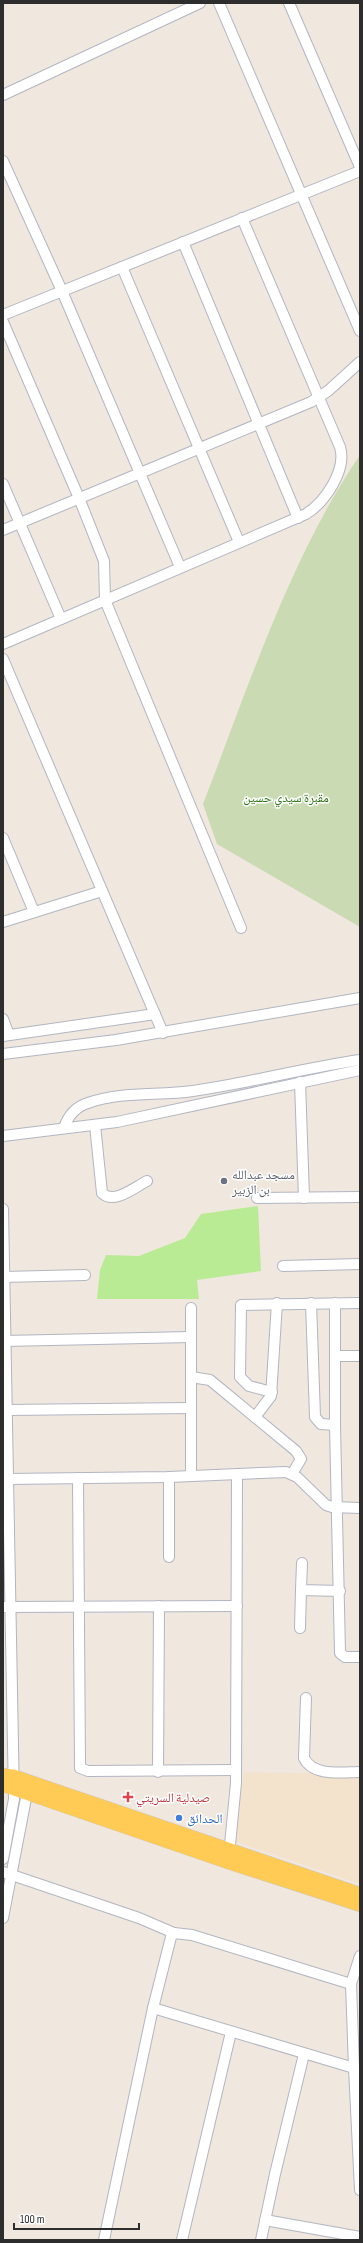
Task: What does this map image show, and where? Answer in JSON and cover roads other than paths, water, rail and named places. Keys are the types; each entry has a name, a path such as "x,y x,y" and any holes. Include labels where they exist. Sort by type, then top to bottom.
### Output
{"main road":[{"path":"8,1781 28,1793 229,1857 360,1894"},
{"path":"8,1781 360,1904"}],"street":[{"path":"3,95 200,3"},
{"path":"219,3 360,330"},
{"path":"289,3 360,167"},
{"path":"3,161 62,291 180,567"},
{"path":"3,315 360,171"},
{"path":"3,644 180,567 298,518 313,510 339,472 342,463 340,447 242,218"},
{"path":"183,242 298,518"},
{"path":"122,267 239,542"},
{"path":"3,322 79,498 104,561 105,600 242,928"},
{"path":"3,530 19,522 260,424 319,398 360,362"},
{"path":"3,484 61,619"},
{"path":"3,659 163,1032"},
{"path":"3,838 34,912"},
{"path":"3,922 102,892"},
{"path":"3,1054 163,1032 360,998"},
{"path":"3,1019 6,1035 32,1033 155,1014"},
{"path":"32,1033 39,1050"},
{"path":"64,1128 69,1117 77,1108 98,1100 119,1096 192,1091 360,1060"},
{"path":"3,1136 133,1119 360,1070"},
{"path":"300,1082 304,1198"},
{"path":"95,1125 102,1193 107,1197 115,1197 147,1181"},
{"path":"257,1198 360,1197"},
{"path":"3,1209 5,1225 3,1277 7,1479 8,1781 14,1806 3,1859"},
{"path":"283,1266 360,1264"},
{"path":"3,1277 85,1275"},
{"path":"255,1417 268,1403 272,1392 276,1303"},
{"path":"311,1303 315,1417 321,1424 335,1425"},
{"path":"335,1303 335,1425 340,1591 340,1653 345,1657 360,1657"},
{"path":"272,1392 249,1386 240,1376 240,1308 244,1304 360,1303"},
{"path":"191,1308 192,1476"},
{"path":"4,1340 191,1337"},
{"path":"335,1356 360,1356"},
{"path":"191,1378 210,1380 300,1454 300,1463 292,1474"},
{"path":"6,1410 191,1408"},
{"path":"7,1479 169,1477 279,1471 292,1474 326,1505 338,1508 360,1508"},
{"path":"229,1857 236,1770 237,1474"},
{"path":"169,1477 169,1557"},
{"path":"78,1478 80,1768 88,1771 158,1772 236,1770"},
{"path":"300,1628 302,1563"},
{"path":"301,1590 340,1591"},
{"path":"158,1772 159,1606"},
{"path":"7,1607 237,1606"},
{"path":"306,1698 304,1758 307,1766 318,1771 360,1772"},
{"path":"3,1918 7,1873 28,1793"},
{"path":"7,1873 139,1918 174,1933 192,1935 351,1984"},
{"path":"104,2240 153,2008 171,1937 174,1933"},
{"path":"360,1956 351,1984 360,2190"},
{"path":"153,2008 354,2068"},
{"path":"182,2240 231,2032"},
{"path":"261,2240 304,2054"},
{"path":"265,2220 360,2238"}],"place":[{"name":"مسجد عبدالله بن الزبير","path":"224,1181"},
{"name":"صيدلية السريتي","path":"128,1797"},
{"name":"الحدائق","path":"179,1818"}],"park label":[{"name":"مقبرة سيدي حسين","path":"286,797"}]}
